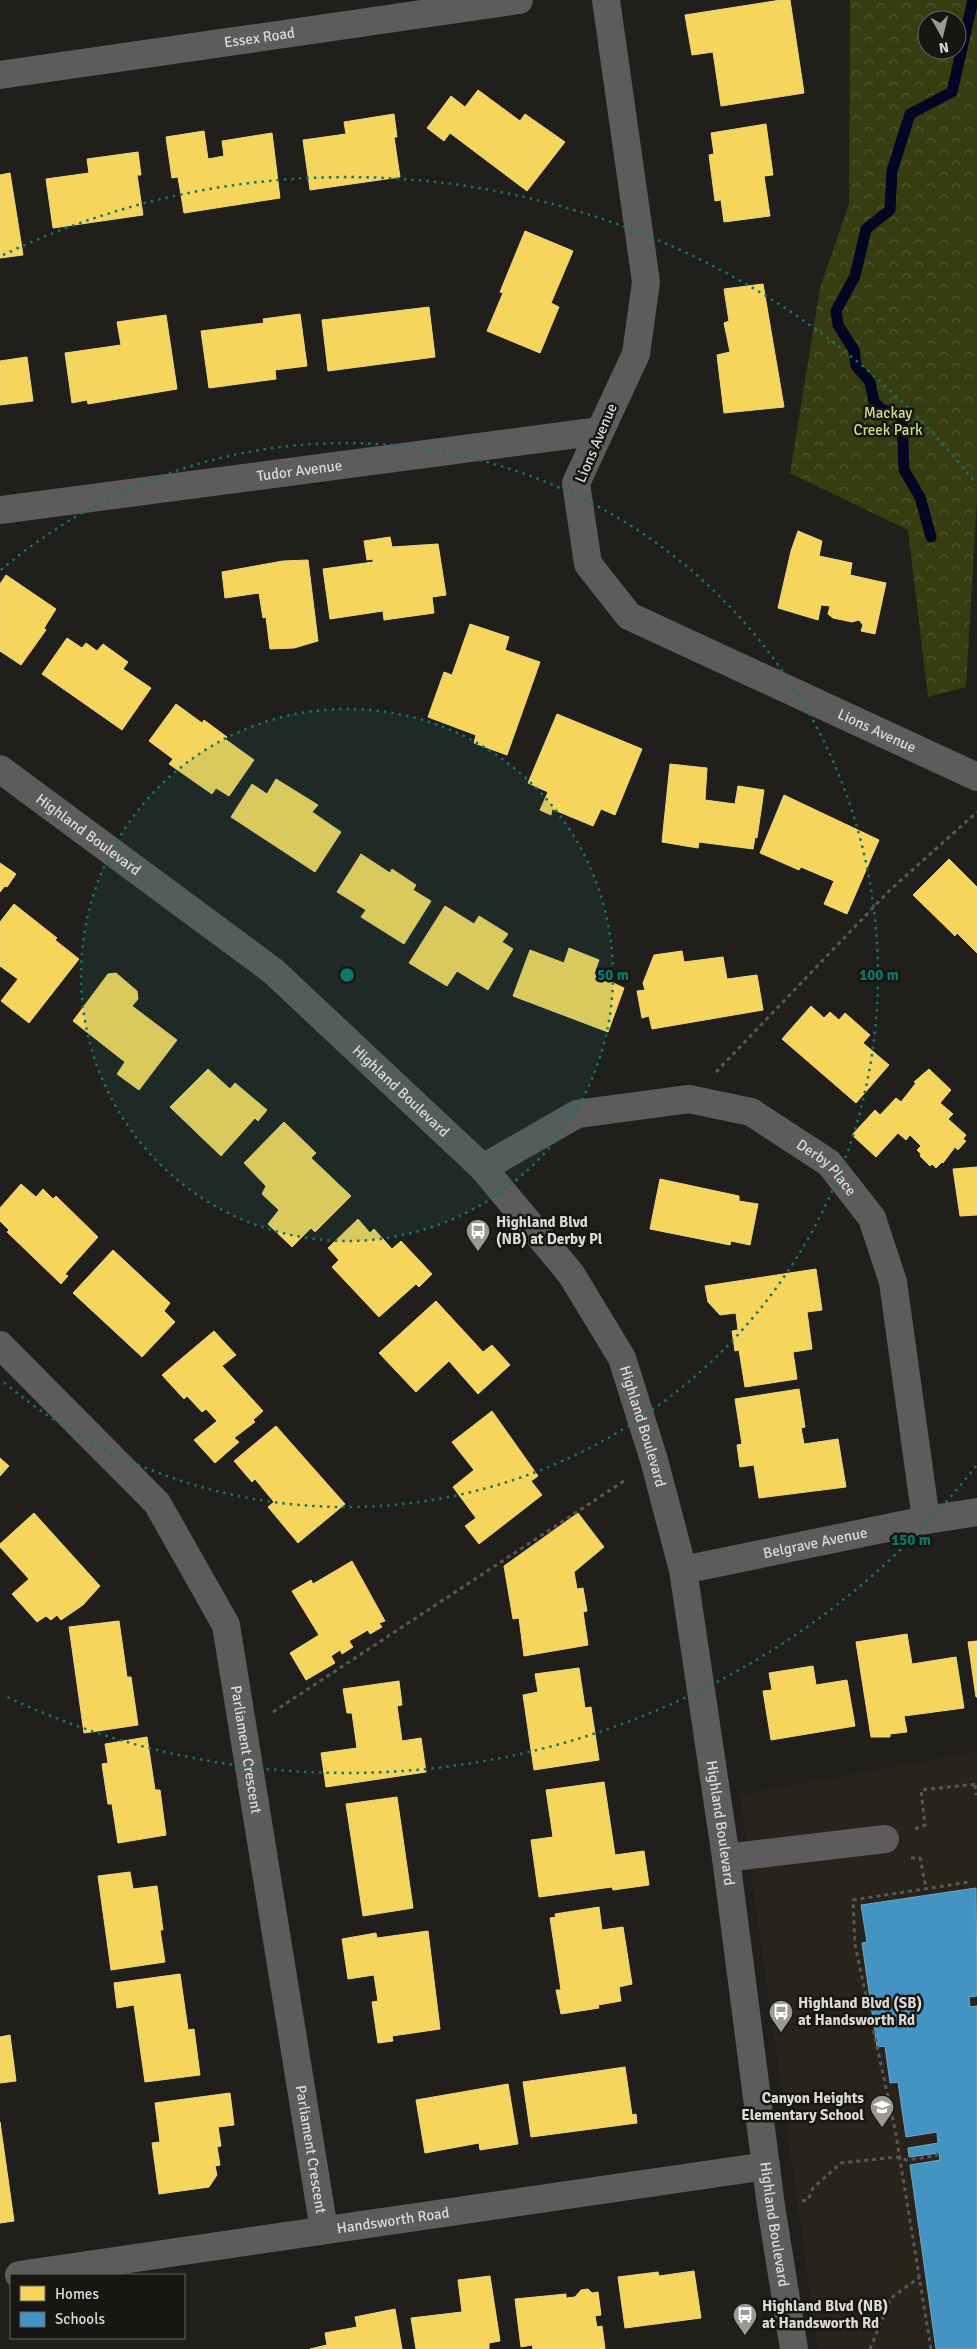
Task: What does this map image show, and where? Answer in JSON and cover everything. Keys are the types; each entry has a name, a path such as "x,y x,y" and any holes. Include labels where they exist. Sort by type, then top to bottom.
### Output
{"street":[{"name":"Essex Road","path":"0,75 519,0"},
{"name":"Lions Avenue","path":"606,0 646,282 636,354 576,483 588,564 629,616 977,777"},
{"name":"Tudor Avenue","path":"0,510 600,431"},
{"name":"Highland Boulevard","path":"0,769 273,971 483,1168 571,1274 622,1358 654,1460 683,1570 726,1858 771,2206 794,2349"},
{"name":"Derby Place","path":"483,1168 577,1114 689,1100 752,1112 829,1164 872,1218 893,1282 926,1520"},
{"name":"Parliament Crescent","path":"0,1345 157,1504 226,1625 324,2230"},
{"name":"Belgrave Avenue","path":"683,1570 926,1520 977,1512"},
{"path":"726,1858 885,1839"},
{"name":"Handsworth Road","path":"26,2274 766,2166"}],"path":[{"path":"689,1100 889,891 977,812"},
{"path":"243,1732 654,1460"},
{"path":"885,1839 925,1825 921,1790 976,1784 976,1795"},
{"path":"931,2349 908,2200 898,2158 889,2100 855,1945 852,1900 968,1882"},
{"path":"771,2206 808,2200 813,2188 841,2163 898,2158 907,2160 935,2156 939,2153"},
{"path":"870,2349 891,2298 920,2277"}],"shaded area":[{"name":"Canyon Heights Elementary School","path":"977,1752 977,2349 818,2349 740,1795"}],"green space":[{"name":"Mackay Creek Park","path":"850,0 977,0 977,500 966,687 928,697 908,530 790,473 820,288 849,204"}],"building: Homes":[{"path":"790,0 804,93 721,106 713,52 692,55 685,15"},
{"path":"478,90 520,121 525,114 565,142 527,191 450,133 444,141 427,128 451,96 465,107"},
{"path":"394,114 397,137 394,137 400,177 310,190 303,140 346,134 344,122"},
{"path":"766,124 773,175 764,176 770,216 724,222 721,200 715,201 709,155 714,154 711,133"},
{"path":"204,131 208,159 224,156 222,141 272,133 280,198 184,213 178,177 172,178 166,137"},
{"path":"138,152 141,175 137,175 143,215 53,228 46,179 89,173 87,159"},
{"path":"10,173 23,255 0,258 0,175"},
{"path":"525,231 573,251 551,303 559,307 540,353 487,331 503,293 500,292"},
{"path":"763,284 784,407 724,413 717,355 730,352 724,323 729,321 724,289"},
{"path":"429,307 435,357 328,371 322,320"},
{"path":"300,314 307,366 275,370 276,379 209,388 201,331 264,323 263,319"},
{"path":"166,315 177,389 88,404 87,400 72,403 65,353 121,345 117,322"},
{"path":"27,357 33,401 0,405 0,361"},
{"path":"798,531 822,541 819,556 852,563 850,575 886,583 875,634 861,631 863,625 859,620 852,622 833,618 828,614 830,606 821,605 818,620 778,608 791,551"},
{"path":"390,537 392,547 438,544 446,595 432,597 434,613 384,620 383,611 330,619 323,569 373,562 373,559 367,560 364,541"},
{"path":"308,560 318,641 294,648 270,649 266,617 263,618 259,593 225,598 222,572 283,561"},
{"path":"6,575 56,609 44,628 46,630 21,665 0,651 0,584"},
{"path":"470,624 509,637 505,650 540,662 507,755 474,743 476,735 428,717 444,672 452,675"},
{"path":"67,638 82,648 86,643 97,651 103,644 128,662 123,669 151,688 122,730 42,674"},
{"path":"176,704 202,723 204,720 227,737 225,739 254,760 229,796 216,788 212,794 169,764 173,759 149,741"},
{"path":"557,714 642,749 615,815 601,809 593,826 552,809 551,815 540,810 548,792 528,783"},
{"path":"670,764 707,768 705,800 735,804 738,786 764,790 757,838 755,837 753,849 699,842 698,848 662,842"},
{"path":"276,779 318,805 312,812 341,832 315,872 231,817 252,784 267,794"},
{"path":"784,795 879,840 847,914 824,904 834,881 801,867 799,870 760,853"},
{"path":"361,854 390,873 392,869 416,885 413,890 431,901 404,944 361,917 366,910 337,892"},
{"path":"949,859 977,887 977,953 957,933 955,936 913,895"},
{"path":"0,863 16,874 7,887 5,886 0,892"},
{"path":"14,904 57,938 55,940 79,959 29,1023 1,1001 18,979 0,966 0,922"},
{"path":"445,906 474,924 479,916 508,934 502,942 513,949 488,990 457,971 447,986 409,963"},
{"path":"569,948 599,960 594,974 624,988 608,1032 513,996 530,950 564,963"},
{"path":"682,951 684,962 723,957 727,979 757,975 763,1010 652,1029 649,1016 642,1018 637,991 645,990 643,983 654,955"},
{"path":"116,973 137,991 138,999 132,1006 177,1040 139,1090 117,1074 125,1062 73,1021 108,974"},
{"path":"811,1006 824,1018 830,1012 839,1020 845,1013 870,1035 863,1043 889,1065 856,1103 782,1039"},
{"path":"208,1069 230,1089 235,1083 267,1110 258,1121 255,1118 221,1156 170,1107"},
{"path":"929,1069 951,1090 940,1103 953,1114 948,1119 966,1135 963,1139 966,1141 958,1150 955,1147 943,1163 936,1168 932,1164 930,1166 920,1156 921,1154 917,1150 921,1146 910,1135 906,1140 898,1133 876,1157 852,1135 875,1110 880,1115 896,1098 901,1102 916,1083 914,1082"},
{"path":"284,1122 316,1153 311,1158 351,1196 315,1232 311,1228 292,1247 268,1224 279,1210 262,1194 266,1186 244,1163"},
{"path":"977,1167 977,1215 960,1216 953,1169"},
{"path":"660,1179 739,1196 739,1201 758,1204 750,1245 731,1241 730,1245 650,1229"},
{"path":"21,1184 36,1197 43,1189 53,1199 56,1196 98,1237 65,1274 68,1276 61,1284 7,1232 9,1230 0,1221 0,1208"},
{"path":"358,1219 370,1233 374,1229 392,1249 401,1241 432,1274 419,1287 416,1284 379,1317 332,1267 339,1260 328,1248"},
{"path":"113,1250 170,1303 164,1311 175,1322 142,1357 73,1293"},
{"path":"816,1269 822,1310 807,1312 812,1349 793,1352 797,1379 745,1387 739,1350 735,1351 732,1331 738,1330 736,1313 720,1315 708,1302 705,1286"},
{"path":"436,1301 483,1352 492,1345 510,1365 478,1394 449,1361 416,1392 379,1353"},
{"path":"214,1331 236,1355 222,1366 263,1411 253,1420 255,1422 234,1438 239,1442 215,1463 194,1440 217,1421 206,1409 202,1412 187,1396 184,1399 162,1375"},
{"path":"799,1389 805,1427 801,1428 804,1444 838,1439 846,1487 759,1498 754,1465 740,1467 737,1445 742,1444 735,1399"},
{"path":"492,1411 538,1476 531,1481 542,1495 479,1544 465,1526 476,1518 453,1487 474,1470 452,1442"},
{"path":"276,1426 345,1504 298,1543 268,1507 274,1502 255,1479 252,1482 234,1461"},
{"path":"0,1458 9,1466 0,1476"},
{"path":"34,1513 100,1586 83,1605 61,1620 57,1615 51,1620 46,1616 37,1622 12,1594 29,1579 0,1547 0,1544"},
{"path":"578,1513 604,1547 574,1572 577,1589 583,1588 587,1611 583,1612 588,1645 524,1656 519,1618 513,1619 504,1566"},
{"path":"352,1561 385,1621 379,1623 382,1627 370,1634 368,1630 349,1641 353,1647 342,1654 340,1650 331,1656 335,1663 306,1680 290,1653 319,1635 292,1591 311,1580 313,1584"},
{"path":"119,1621 127,1677 131,1677 138,1725 84,1733 69,1627"},
{"path":"907,1634 912,1664 956,1657 964,1708 904,1716 907,1732 890,1734 890,1737 871,1737 856,1642"},
{"path":"977,1641 977,1697 976,1697 968,1642"},
{"path":"813,1666 816,1685 847,1680 855,1726 771,1740 763,1691 772,1690 769,1673"},
{"path":"579,1668 585,1708 591,1707 599,1760 534,1770 523,1695 538,1692 535,1674"},
{"path":"399,1681 402,1705 397,1706 402,1741 421,1738 426,1772 326,1787 321,1753 357,1748 352,1713 347,1713 343,1689"},
{"path":"147,1737 155,1790 160,1790 166,1835 118,1843 112,1804 108,1804 102,1764 108,1763 105,1744"},
{"path":"604,1782 615,1855 644,1851 649,1885 613,1890 612,1887 539,1897 531,1840 553,1837 546,1790"},
{"path":"397,1797 413,1908 363,1916 346,1804"},
{"path":"130,1872 133,1889 157,1886 163,1930 160,1930 165,1962 111,1970 98,1876"},
{"path":"599,1907 602,1930 623,1927 632,1984 619,1987 621,2001 598,2005 599,2008 561,2014 556,1990 561,1990 550,1918 556,1917 555,1914"},
{"path":"428,1931 440,2029 392,2036 393,2041 378,2043 372,2002 378,2001 374,1975 348,1979 342,1939 376,1933 377,1938"},
{"path":"180,1974 188,2030 194,2029 200,2075 145,2082 134,2005 117,2008 114,1983"},
{"path":"10,2035 16,2081 0,2083 0,2037"},
{"path":"625,2067 632,2115 636,2114 637,2123 531,2137 523,2082"},
{"path":"508,2084 518,2144 480,2150 479,2143 425,2153 416,2100"},
{"path":"230,2093 234,2125 218,2127 221,2146 217,2147 220,2165 215,2166 217,2175 209,2187 159,2194 152,2143 160,2142 155,2103"},
{"path":"0,2122 14,2221 0,2223"},
{"path":"694,2271 701,2318 625,2328 618,2277 658,2272 659,2276"},
{"path":"490,2276 500,2341 489,2343 489,2349 416,2349 411,2318 462,2312 458,2280"},
{"path":"588,2289 592,2293 598,2292 601,2315 595,2316 597,2327 602,2326 605,2349 533,2349 532,2345 521,2347 515,2299 566,2294 566,2298 575,2297 581,2290"},
{"path":"395,2309 402,2349 310,2349 327,2345 325,2333 357,2327 355,2317"}],"building: Schools":[{"name":"Canyon Heights Elementary School","path":"976,1888 977,1996 969,1997 970,2007 977,2006 977,2349 936,2349 910,2165 940,2160 939,2153 909,2157 908,2148 938,2143 937,2132 906,2137 898,2082 890,2083 885,2046 877,2047 862,1943 867,1942 861,1905"}],"waterway":[{"path":"931,537 920,497 904,470 902,417 881,409 874,402 870,382 856,366 854,350 838,325 836,311 855,276 866,229 890,210 892,171 910,114 952,92 973,0"}],"place":[{"name":"Highland Blvd (NB) at Derby Pl","path":"478,1252"},
{"name":"Highland Blvd (SB) at Handsworth Rd","path":"781,2033"},
{"name":"Canyon Heights Elementary School","path":"882,2128"},
{"name":"Highland Blvd (NB) at Handsworth Rd","path":"745,2336"}]}
